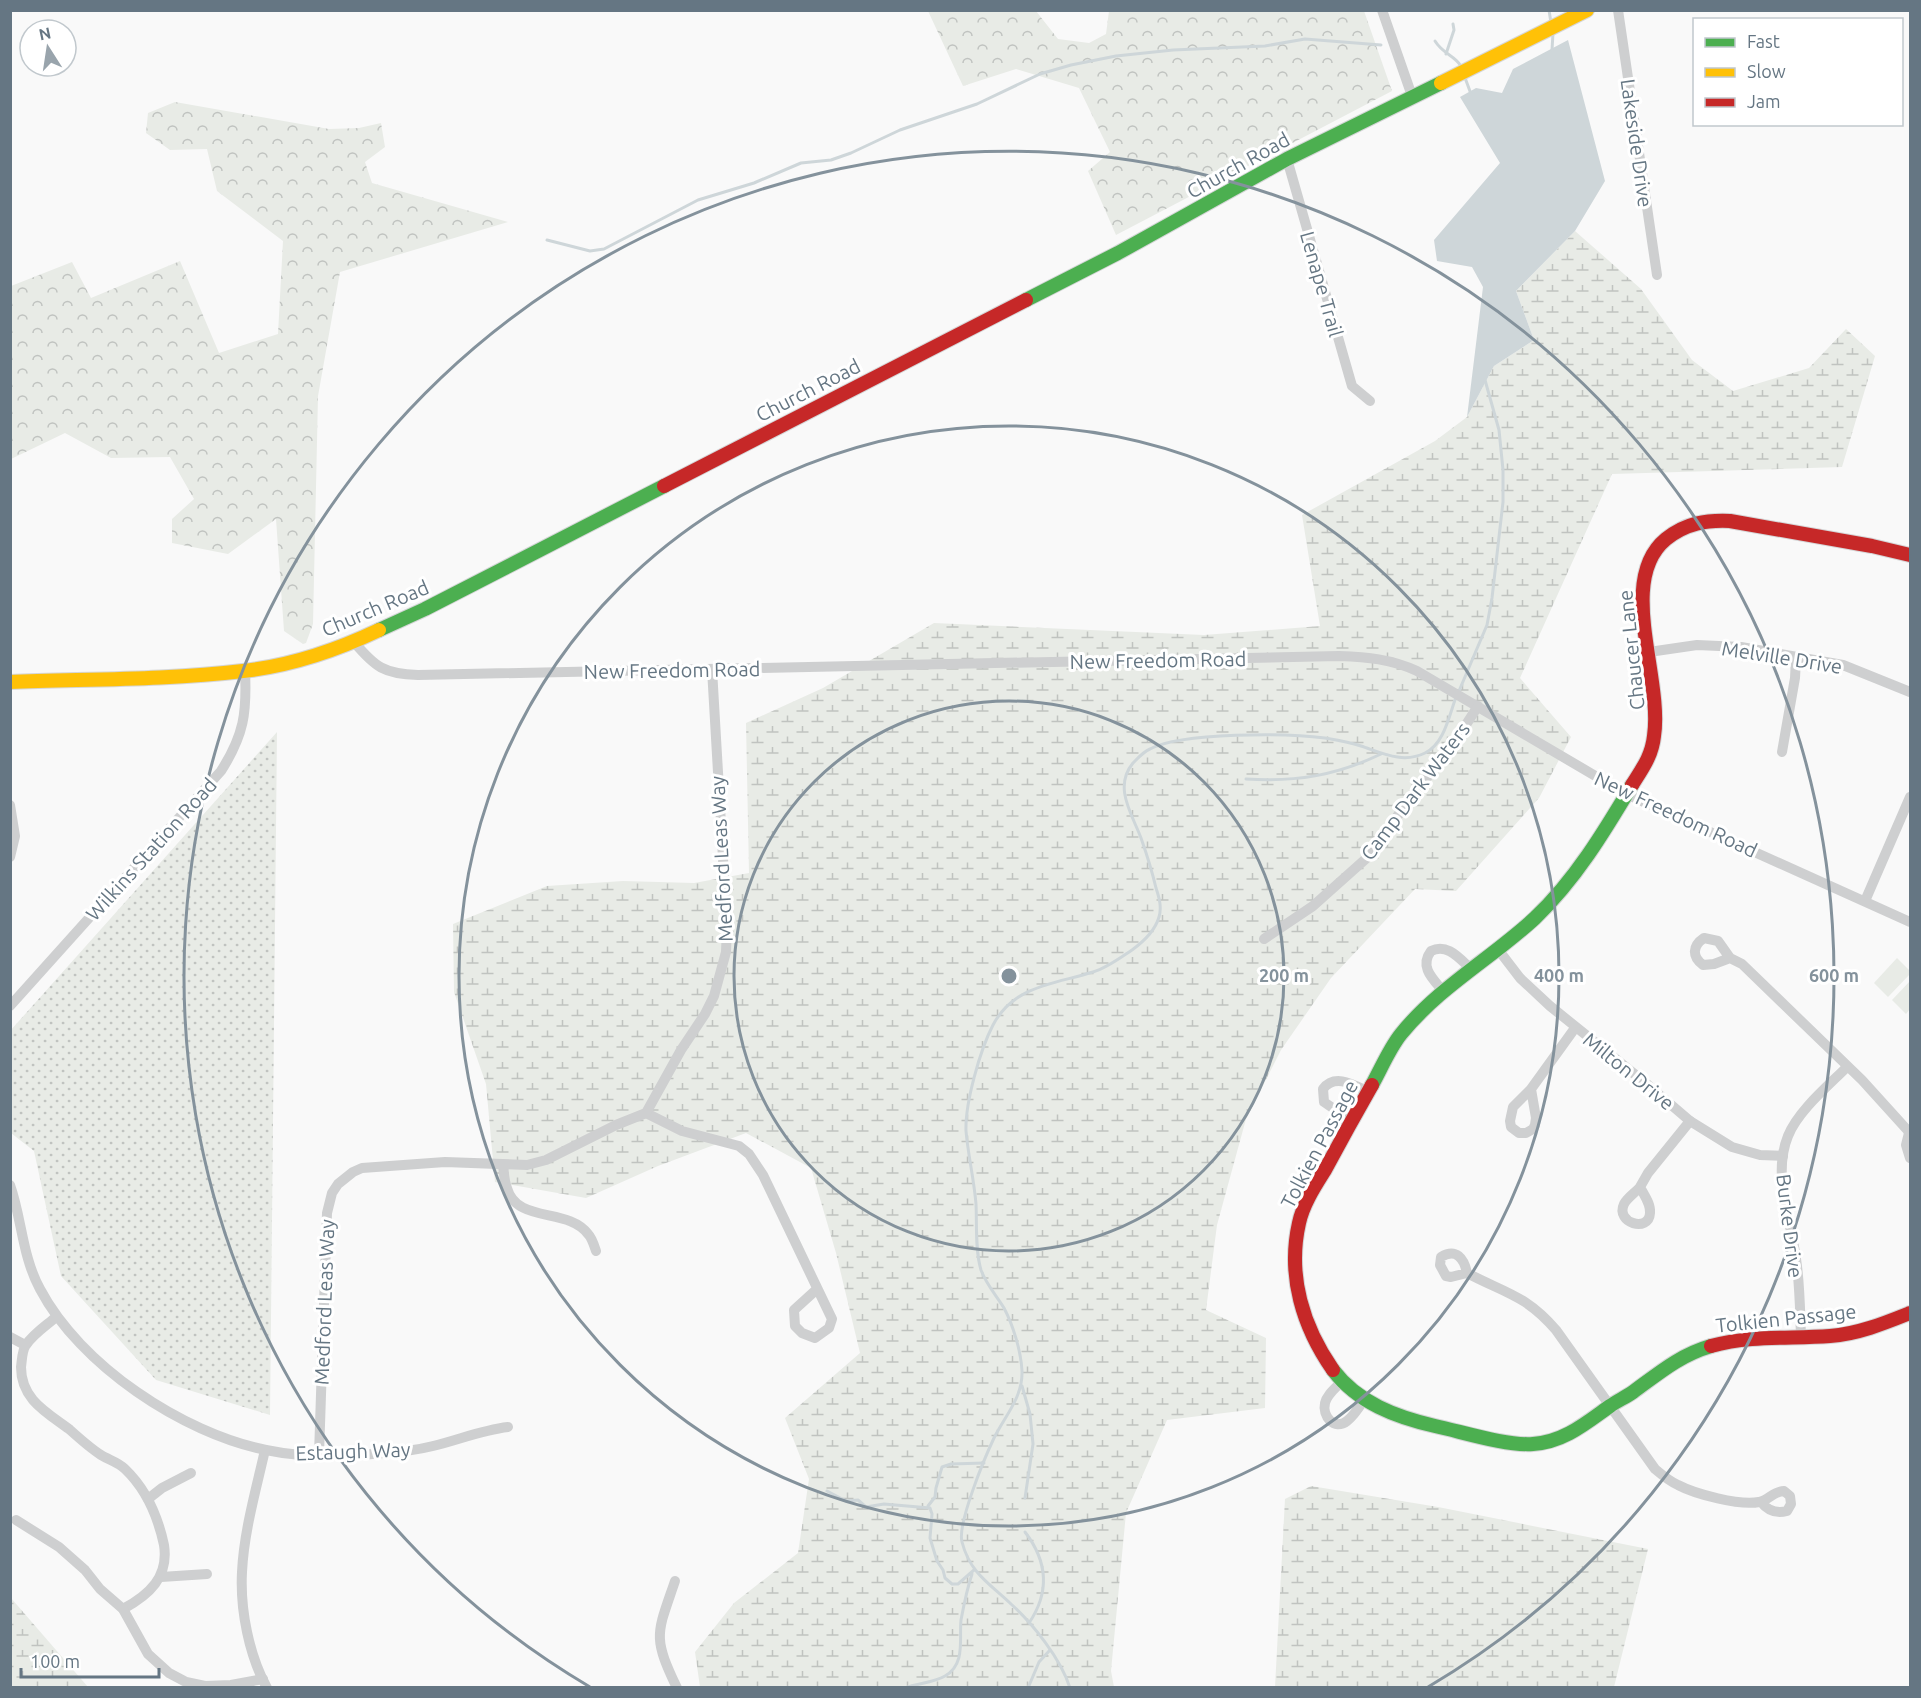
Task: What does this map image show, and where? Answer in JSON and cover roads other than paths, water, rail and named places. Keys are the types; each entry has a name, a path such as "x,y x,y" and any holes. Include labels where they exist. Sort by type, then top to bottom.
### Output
{"street":[{"path":"1382,10 1412,96"},
{"name":"Church Road","path":"10,682 245,671 297,660 354,642 425,609 1118,253 1287,159 1587,10"},
{"name":"Lakeside Drive","path":"1618,10 1657,276"},
{"name":"Lenape Trail","path":"1287,159 1352,386 1370,400"},
{"name":"Chaucer Lane","path":"1626,794 1651,755 1656,738 1657,715 1642,598 1646,567 1655,549 1679,527 1700,520 1722,520 1911,555"},
{"name":"New Freedom Road","path":"354,642 383,670 404,675 1339,656 1379,658 1397,662 1439,683 1626,794 1911,922"},
{"name":"Melville Drive","path":"1649,652 1673,647 1741,646 1843,665 1911,692"},
{"path":"1782,752 1795,678 1796,658"},
{"name":"Medford Leas Way","path":"319,1455 327,1213 332,1193 338,1184 352,1172 374,1165 446,1162 503,1165 536,1163 646,1113 714,996 726,952 727,927 712,669"},
{"name":"Wilkins Station Road","path":"10,1006 221,771 234,751 241,732 246,700 245,671"},
{"name":"Camp Dark Waters","path":"1264,939 1313,906 1369,856 1411,797 1451,748 1474,704"},
{"name":"Tolkien Passage","path":"1626,794 1569,883 1542,911 1443,991 1415,1017 1400,1036 1309,1198 1299,1223 1295,1251 1296,1286 1305,1318 1322,1353 1343,1380 1377,1407 1430,1424 1532,1444 1568,1435 1597,1418 1608,1406 1632,1393 1675,1361 1701,1349 1740,1340 1830,1336 1858,1331 1911,1312"},
{"path":"1866,901 1911,797"},
{"path":"10,806 15,836 10,857"},
{"path":"1443,991 1426,966 1426,960 1431,951 1440,948 1450,951 1470,968"},
{"name":"Milton Drive","path":"1497,948 1521,978 1575,1028 1690,1121 1732,1147 1760,1155 1783,1156"},
{"path":"1730,958 1742,964 1847,1067 1910,1133 1906,1145 1911,1158"},
{"path":"1531,1089 1535,1080 1575,1028"},
{"name":"Burke Drive","path":"1801,1336 1796,1261 1782,1177 1783,1156 1788,1135 1794,1125 1847,1067"},
{"path":"1353,1122 1324,1102 1323,1089 1327,1084 1344,1081 1369,1092"},
{"path":"646,1113 682,1131 739,1146 749,1154 770,1190 816,1290"},
{"path":"1640,1187 1648,1173 1690,1121"},
{"path":"503,1165 506,1187 513,1200 526,1210 567,1220 579,1226 588,1234 596,1251"},
{"name":"Estaugh Way","path":"10,1185 27,1260 40,1290 56,1317 100,1362 140,1395 199,1427 265,1450 319,1455 362,1455 410,1450 483,1431 508,1427"},
{"path":"1467,1272 1524,1300 1541,1314 1563,1340 1655,1469 1666,1479 1680,1487 1717,1497 1743,1502 1761,1502"},
{"path":"56,1317 25,1345 22,1376 29,1397 38,1407 95,1450 120,1464 133,1477 148,1499 157,1519 164,1547 165,1566 161,1577 147,1595 123,1609"},
{"path":"10,1337 25,1345"},
{"path":"1343,1380 1328,1396 1325,1403 1325,1413 1332,1423 1338,1425 1348,1420 1365,1398"},
{"path":"16,1520 66,1552 85,1570 100,1589 123,1609 148,1654 178,1678 195,1684 214,1686 265,1683 249,1636 242,1573 247,1534 265,1450"},
{"path":"148,1499 162,1488 192,1473"},
{"path":"161,1577 207,1574"},
{"path":"675,1581 661,1620 659,1640 660,1651 677,1688"}],"waterway":[{"path":"1549,10 1551,23"},
{"path":"1446,54 1454,30 1453,24"},
{"path":"1552,50 1553,33"},
{"path":"547,240 590,251 604,249 698,200 754,183 801,163 831,160 851,153 900,130 977,104 1040,74 1071,65 1116,56 1173,50 1265,46 1305,39 1381,45"},
{"path":"1435,41 1461,66"},
{"path":"1464,75 1471,94"},
{"path":"1459,691 1487,625 1503,502 1499,430 1485,380"},
{"path":"1070,1688 1060,1665 1037,1632 975,1570 962,1542 964,1521 984,1460 1016,1398 1022,1380 1018,1347 1010,1322 983,1275 978,1254 976,1204 966,1119 974,1077 983,1048 993,1025 1012,1002 1037,988 1093,972 1108,965 1132,950 1155,927 1160,913 1159,898 1124,791 1127,772 1145,752 1165,743 1186,739 1236,735 1287,735 1352,743 1393,756 1409,758 1425,753 1437,743 1445,729 1456,697"},
{"path":"1246,779 1315,776 1348,768 1381,754"},
{"path":"1022,1386 1030,1414 1033,1444 1025,1498"},
{"path":"928,1506 935,1497 942,1467 951,1464 984,1463"},
{"path":"827,1491 846,1501 858,1500 866,1507 884,1504 930,1508 932,1514 930,1538 945,1578 952,1584 958,1584 974,1570"},
{"path":"1025,1532 1033,1543 1044,1577 1040,1600 1029,1623"},
{"path":"905,1688 945,1676 956,1665 960,1651 961,1620 972,1574"},
{"path":"1028,1688 1039,1662 1050,1650"}]}
